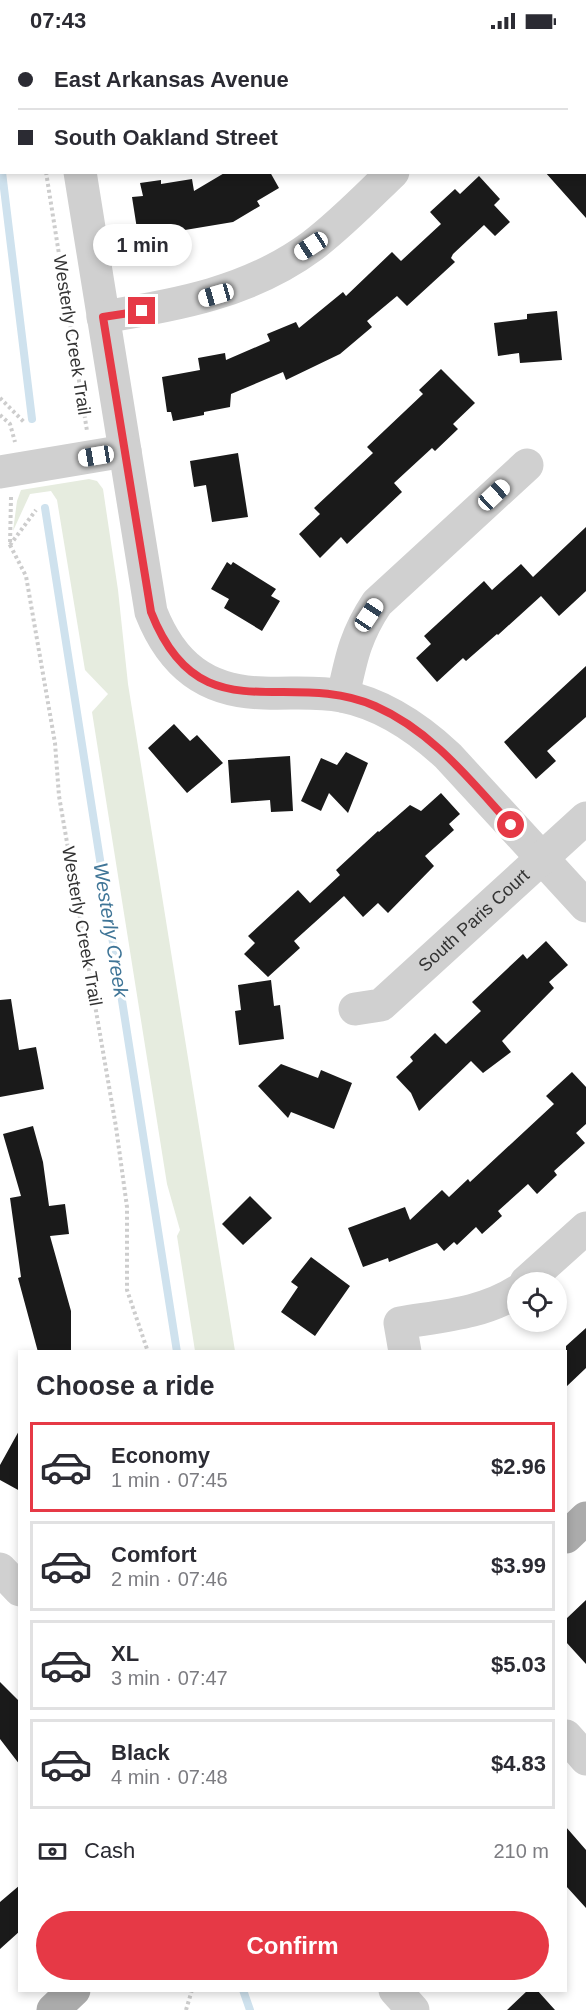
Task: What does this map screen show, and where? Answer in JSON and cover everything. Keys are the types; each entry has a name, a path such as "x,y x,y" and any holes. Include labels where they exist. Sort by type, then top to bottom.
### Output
{"main road":[{"path":"567,1536 586,1518"},
{"path":"53,2010 72,1992"}],"street":[{"path":"80,174 151,612 159,633 172,653 193,673 213,684 236,692 309,692 343,696 382,710 428,737 586,906"},
{"path":"103,317 181,304 249,282 311,246 391,174"},
{"path":"0,472 124,451"},
{"path":"343,696 352,654 361,628 377,603 527,465"},
{"name":"South Paris Court","path":"355,1009 381,1005 586,818"},
{"path":"537,1272 586,1228"},
{"path":"405,1350 400,1323 475,1311 507,1297"},
{"path":"0,1569 18,1588"},
{"path":"567,1737 586,1759"},
{"path":"397,1992 413,2010"}],"path":[{"name":"Westerly Creek Trail","path":"46,174 87,431 78,432"},
{"path":"0,398 24,423"},
{"path":"0,415 10,424 15,440 24,439"},
{"name":"Westerly Creek Trail","path":"36,510 10,545 26,576 55,743 59,796 127,1207 127,1290 146,1350"},
{"path":"186,2010 191,1992"}],"shaded area":[{"path":"89,479 97,481 103,489 118,590 128,684 235,1350 195,1350 177,1236 180,1230 167,1184 92,712 108,694 85,670 57,500 51,491 30,494 13,531 17,501 21,490"}],"building":[{"path":"223,174 271,174 279,188 257,201 260,206 233,222 167,233 166,224 137,229 132,197 143,196 140,183 161,180 161,184 192,179 194,191"},
{"path":"547,174 586,174 586,218"},
{"path":"479,176 500,199 494,205 510,222 495,236 484,225 453,254 451,258 455,262 407,306 397,296 367,321 372,327 340,354 286,380 283,372 231,394 230,407 173,421 171,412 167,412 162,377 200,370 198,358 225,353 226,360 270,341 267,334 296,322 299,328 343,292 346,296 392,252 401,261 441,224 430,212 455,189 460,194"},
{"path":"557,311 562,360 520,363 519,353 498,356 494,323 527,319 527,314"},
{"path":"441,369 475,403 453,424 458,429 435,451 432,448 394,483 402,492 347,544 341,537 320,558 299,534 320,514 314,508 373,453 367,447 423,394 419,390"},
{"path":"238,453 248,517 212,522 206,485 194,487 190,461"},
{"path":"586,527 586,591 559,616 541,596 498,635 466,661 463,658 437,682 416,658 431,644 424,636 484,581 492,590 521,564 533,577"},
{"path":"227,562 231,565 233,562 276,589 271,596 280,601 262,631 224,608 229,599 211,589"},
{"path":"586,666 586,717 547,751 556,761 536,779 504,742"},
{"path":"174,724 190,741 197,735 223,763 187,793 148,748"},
{"path":"346,752 368,763 348,813 329,793 321,811 301,801 321,758 337,765"},
{"path":"290,756 293,811 271,812 270,800 231,803 228,760"},
{"path":"441,793 460,814 449,824 454,830 425,856 434,866 388,913 378,903 363,917 344,896 294,941 300,948 268,977 244,954 255,943 248,936 298,890 310,903 340,875 336,870 378,831 410,805 421,811"},
{"path":"546,941 568,965 549,982 554,988 502,1041 511,1052 483,1073 471,1061 419,1111 411,1093 396,1077 413,1061 410,1057 435,1033 446,1044 481,1011 472,1002 523,954 527,959"},
{"path":"271,980 274,1006 280,1005 284,1039 239,1045 235,1011 241,1010 238,985"},
{"path":"11,999 19,1050 36,1047 44,1089 0,1097 0,1000"},
{"path":"281,1064 318,1078 321,1070 352,1083 334,1129 291,1112 288,1118 258,1086"},
{"path":"572,1072 586,1087 586,1124 576,1133 585,1143 554,1171 557,1175 537,1194 528,1184 498,1211 502,1216 482,1234 476,1227 457,1245 454,1242 444,1251 437,1243 389,1262 388,1258 363,1267 348,1228 405,1207 410,1220 442,1190 449,1197 468,1179 470,1182 554,1104 546,1096"},
{"path":"33,1126 43,1162 49,1206 65,1204 69,1234 50,1236 71,1311 71,1350 37,1350 18,1278 21,1277 10,1198 21,1196 3,1134"},
{"path":"250,1196 272,1218 243,1245 222,1224"},
{"path":"311,1257 350,1286 315,1336 281,1312 298,1287 291,1282"},
{"path":"586,1328 586,1368 567,1386 567,1350 566,1346"},
{"path":"18,1433 18,1490 0,1480 0,1465"},
{"path":"586,1600 586,1664 567,1643 567,1618"},
{"path":"0,1682 18,1700 18,1762 0,1739"},
{"path":"567,1828 586,1850 586,1908 567,1887"},
{"path":"18,1887 18,1933 0,1949 0,1902"},
{"path":"526,1992 539,1992 555,2010 507,2010"}],"waterway":[{"name":"Westerly Creek","path":"2,174 32,419"},
{"name":"Westerly Creek","path":"45,508 177,1350"},
{"name":"Westerly Creek","path":"244,1992 250,2010"}],"route":[{"path":"142,311 103,317 151,612 159,633 172,653 193,673 213,684 236,692 266,694 309,692 343,696 373,705 401,719 428,737 448,756 511,825"}]}
